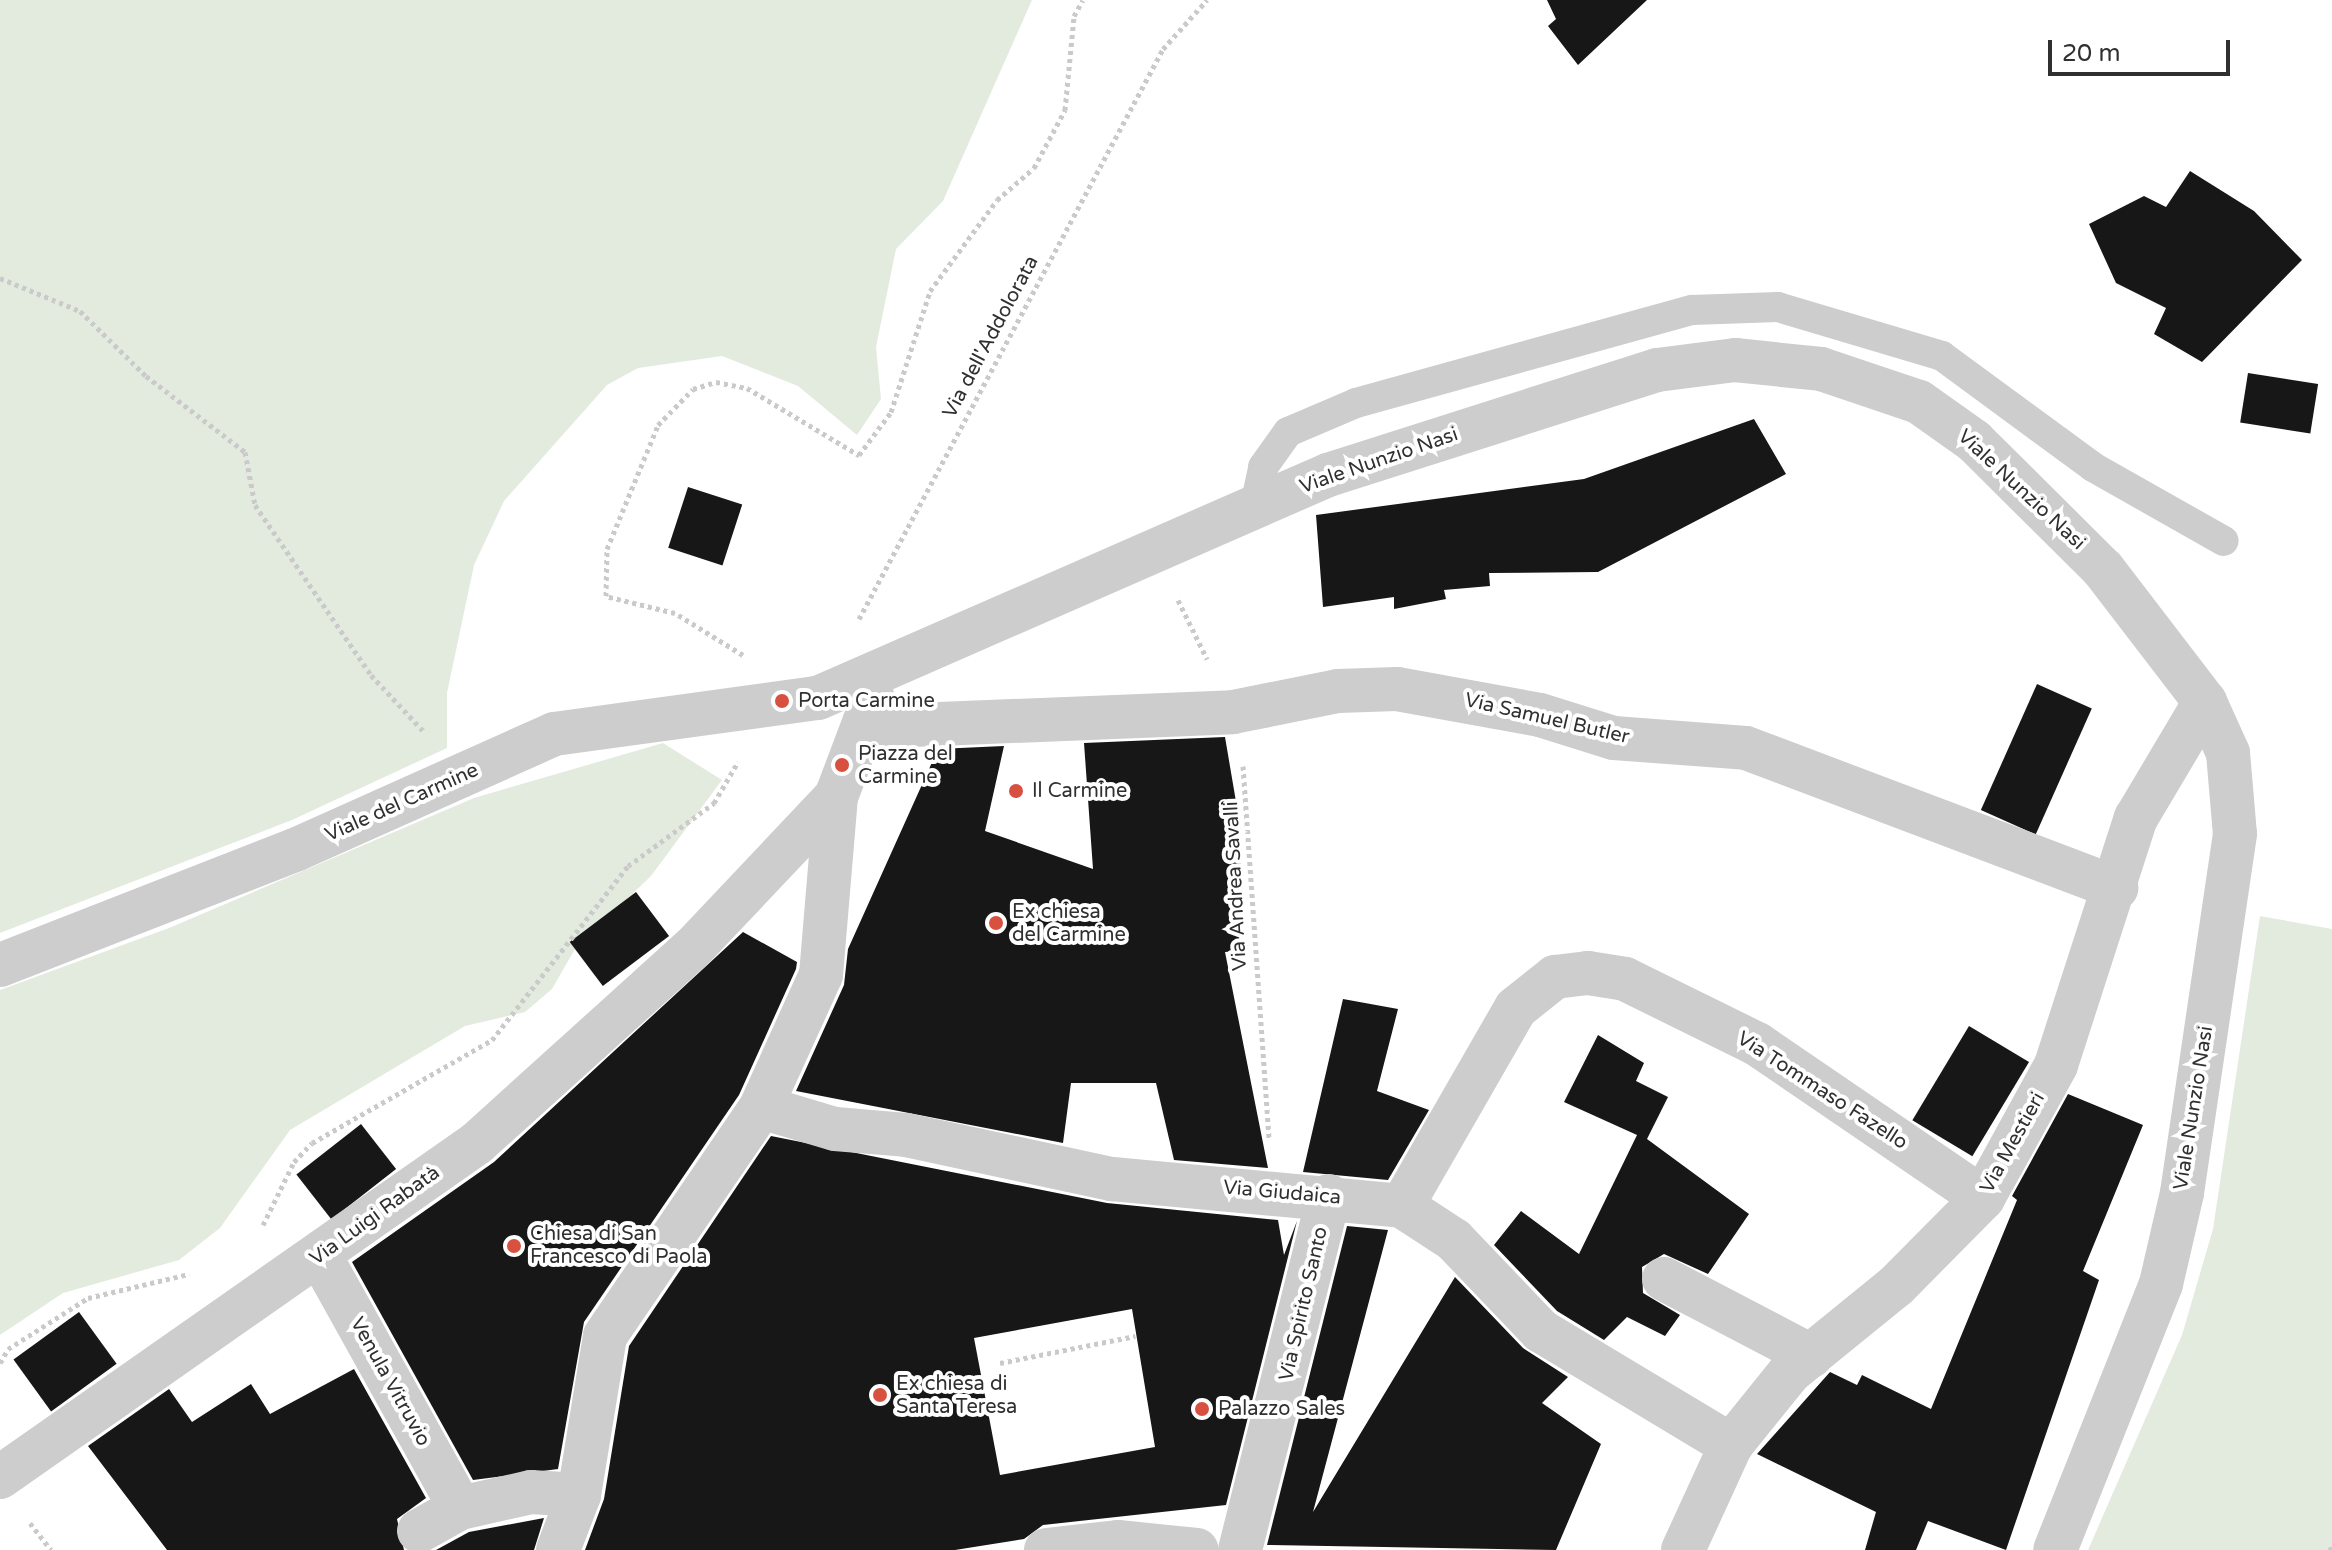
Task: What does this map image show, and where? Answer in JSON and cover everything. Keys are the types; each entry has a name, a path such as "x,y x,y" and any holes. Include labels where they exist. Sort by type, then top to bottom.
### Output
{"street":[{"name":"Viale Nunzio Nasi","path":"818,698 1255,506 1657,370 1735,360 1821,369 1919,402 1974,441 2103,569 2205,702 2228,753 2235,834 2182,1193 2161,1284 2055,1550"},
{"path":"558,1550 579,1495 605,1336 761,1107 821,975 836,797 865,727 881,669"},
{"name":"Via Samuel Butler","path":"865,727 954,720 1233,712 1338,691 1397,689 1498,705 1614,738 1746,748 2116,888"},
{"name":"Viale del Carmine","path":"0,965 295,850 554,734 729,706 818,698"},
{"name":"Via Mestieri","path":"1683,1550 1731,1445 1811,1356 1896,1286 1983,1198 2056,1065 2116,888 2136,818 2205,702"},
{"name":"Via Luigi Rabatà","path":"0,1477 320,1256 477,1143 719,918 836,797"},
{"name":"Via Tommaso Fazello","path":"1402,1206 1516,1008 1555,977 1588,973 1625,979 1757,1044 1983,1198"},
{"name":"Via Giudaica","path":"761,1107 835,1129 906,1135 1112,1179 1279,1191 1402,1206 1454,1240 1541,1331 1731,1445"},
{"name":"Via Spirito Santo","path":"1240,1550 1329,1196"},
{"name":"Venula Vitruvio","path":"320,1256 460,1508"},
{"path":"1664,1279 1811,1356"},
{"path":"419,1531 460,1508 531,1492 579,1495"},
{"path":"1046,1550 1118,1542 1197,1550"}],"lane":[{"path":"1255,506 1263,467 1288,432 1356,403 1692,310 1778,307 1942,356 2093,467 2224,541"}],"path":[{"path":"260,1231 294,1162 312,1143 492,1040 628,866 714,803 739,769 729,706 743,651 675,613 606,596 607,549 642,456 658,425 693,389 716,382 747,388 859,455 891,412 930,291 997,200 1034,168 1065,110 1074,16 1083,0"},
{"name":"Via dell'Addolorata","path":"818,698 1163,49 1207,0"},
{"path":"0,278 80,311 146,376 245,452 255,505 371,675 464,775"},
{"name":"Via Andrea Savalli","path":"1153,550 1233,712 1251,808 1262,1100 1279,1191"},
{"path":"0,1363 8,1349 88,1298 196,1271"},
{"path":"1000,1363 1135,1336"}],"shaded area":[{"path":"0,0 1032,0 943,201 896,249 876,347 881,399 857,435 798,386 722,356 638,368 607,385 504,501 474,565 447,693 447,748 292,820 0,933"},
{"path":"663,743 722,780 651,876 575,949 552,989 525,1012 465,1026 290,1130 220,1228 179,1260 63,1293 0,1335 0,990 169,928 474,798"},
{"path":"2260,916 2332,929 2332,1550 2088,1550 2182,1335 2213,1229"}],"building":[{"path":"1547,0 1647,0 1578,65 1548,26 1556,19"},
{"path":"2190,171 2254,211 2302,260 2202,362 2154,334 2166,308 2116,283 2089,224 2144,196 2166,207"},
{"path":"2248,373 2318,384 2310,433 2240,422"},
{"path":"1754,419 1786,474 1598,572 1489,573 1490,586 1444,590 1446,599 1394,609 1394,597 1323,607 1316,515 1584,479"},
{"path":"688,487 742,505 722,565 668,548"},
{"path":"2037,684 2092,708 2036,834 1981,810"},
{"path":"1225,737 1241,831 1239,951 1225,952 1268,1168 1174,1160 1156,1083 1071,1083 1063,1143 796,1091 844,985 848,949 938,749 1004,746 985,831 1093,869 1084,743"},
{"path":"636,892 669,936 603,986 570,942"},
{"path":"743,932 797,962 796,969 739,1095 584,1322 558,1469 473,1480 352,1262 494,1162"},
{"path":"1343,999 1398,1009 1377,1091 1429,1110 1388,1180 1303,1172"},
{"path":"1969,1026 2029,1062 1972,1156 1912,1120"},
{"path":"1598,1035 1644,1063 1636,1081 1668,1097 1647,1139 1749,1214 1708,1274 1664,1254 1642,1267 1643,1293 1680,1315 1665,1336 1627,1317 1604,1340 1557,1311 1494,1245 1521,1211 1579,1254 1637,1135 1564,1102"},
{"path":"2068,1094 2143,1125 2083,1271 2099,1280 2006,1550 1928,1521 1916,1550 1865,1550 1876,1512 1757,1454 1830,1372 1857,1385 1862,1375 1931,1409 2017,1200 2012,1196"},
{"path":"361,1124 396,1169 331,1219 296,1174"},
{"path":"771,1136 1107,1203 1278,1220 1284,1255 1297,1221 1226,1505 1043,1525 1024,1539 955,1550 585,1550 604,1499 629,1346","holes":["1132,1309 1155,1447 1000,1475 974,1338"]},
{"path":"1347,1226 1388,1230 1313,1512 1455,1277 1523,1348 1568,1377 1542,1403 1601,1444 1556,1550 1267,1545"},
{"path":"79,1312 117,1364 51,1411 13,1360"},
{"path":"354,1369 426,1498 397,1519 404,1550 167,1550 88,1446 169,1389 192,1422 251,1384 270,1414"},
{"path":"544,1518 534,1550 436,1550 469,1532"}],"place":[{"name":"Porta Carmine","path":"782,701"},
{"name":"Piazza del Carmine","path":"842,765"},
{"name":"Il Carmine","path":"1016,791"},
{"name":"Ex chiesa del Carmine","path":"996,923"},
{"name":"Chiesa di San Francesco di Paola","path":"514,1246"},
{"name":"Ex chiesa di Santa Teresa","path":"880,1395"},
{"name":"Palazzo Sales","path":"1202,1409"}]}
